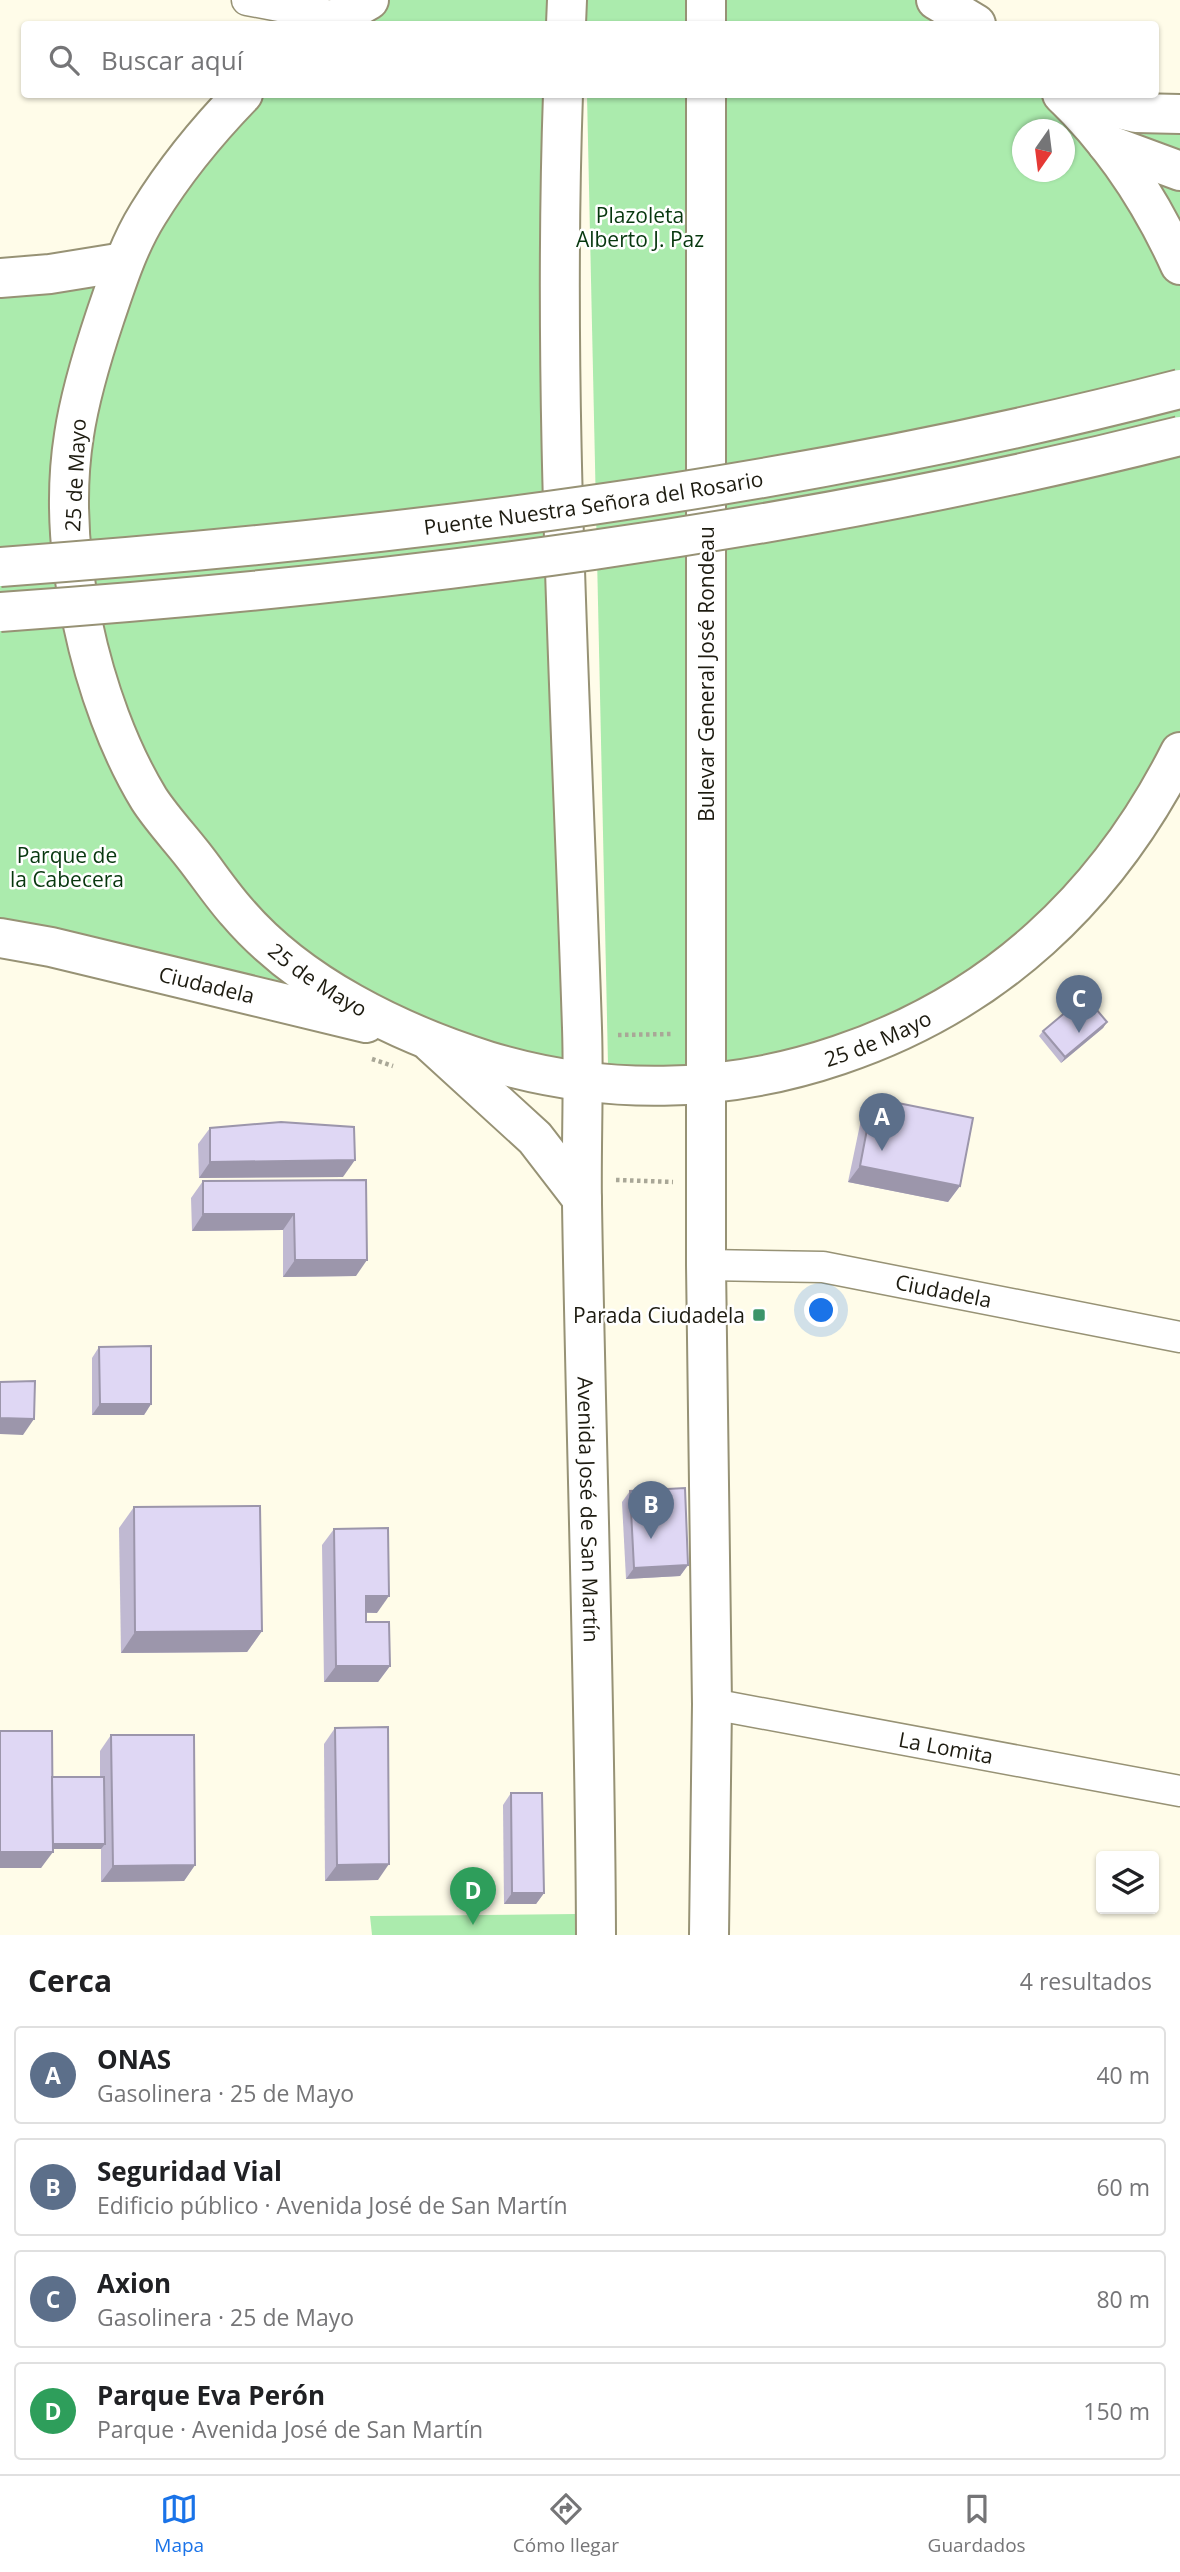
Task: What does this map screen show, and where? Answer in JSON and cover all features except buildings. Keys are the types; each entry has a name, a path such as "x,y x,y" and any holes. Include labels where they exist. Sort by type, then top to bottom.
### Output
{"main road":[{"path":"566,21 567,0"},
{"path":"706,0 706,21"},
{"path":"936,0 971,21"},
{"name":"25 de Mayo","path":"239,98 202,136 147,215 124,262 86,374 73,441 70,533 80,618 109,715 149,799 240,915 286,957 415,1049 582,1083 650,1087 707,1085 796,1070 871,1045 961,1000 1038,942 1097,883 1154,803 1180,752"},
{"path":"563,98 559,207 565,573 582,1083"},
{"name":"Bulevar General José Rondeau","path":"706,98 707,1085"},
{"path":"1066,98 1107,144 1161,225 1180,265"},
{"path":"1075,98 1136,113 1180,114"},
{"path":"1107,144 1180,171"},
{"path":"0,278 50,274 124,262"},
{"name":"Puente Nuestra Señora del Rosario","path":"0,567 146,556 650,499 830,468 1090,412 1180,389"},
{"path":"0,612 155,601 460,569 646,543 834,512 1090,459 1180,436"},
{"name":"Ciudadela","path":"0,938 51,947 415,1049"},
{"path":"415,1049 536,1138 595,1189"},
{"name":"Avenida José de San Martín","path":"582,1083 595,1189 596,1935"},
{"path":"707,1085 706,1265 712,1704 709,1935"}],"street":[{"path":"247,0 344,14"},
{"name":"Ciudadela","path":"706,1265 823,1267 1180,1338"},
{"name":"La Lomita","path":"712,1704 1180,1791"}],"path":[{"path":"606,1035 679,1034"},
{"path":"365,1056 415,1049"},
{"path":"595,1189 680,1182"}],"green space":[{"path":"369,0 567,0 566,21 332,21"},
{"path":"585,0 689,0 689,21 585,21"},
{"path":"706,0 936,0 971,21 706,21"},
{"name":"Parque de la Cabecera","path":"241,98 563,98 582,1083 0,938 0,278 124,262"},
{"name":"Plazoleta Alberto J. Paz","path":"587,98 690,98 691,1055 686,1069 608,1064"},
{"path":"706,98 1086,98 1180,114 1180,752 1154,803 961,1000 707,1085"},
{"path":"576,1914 576,1935 372,1935 370,1916"}],"place":[{"name":"Axion","path":"1079,1033"},
{"name":"ONAS","path":"882,1151"},
{"name":"Parada Ciudadela","path":"759,1315"},
{"name":"Seguridad Vial","path":"651,1539"},
{"name":"Parque Eva Perón","path":"473,1925"}]}
